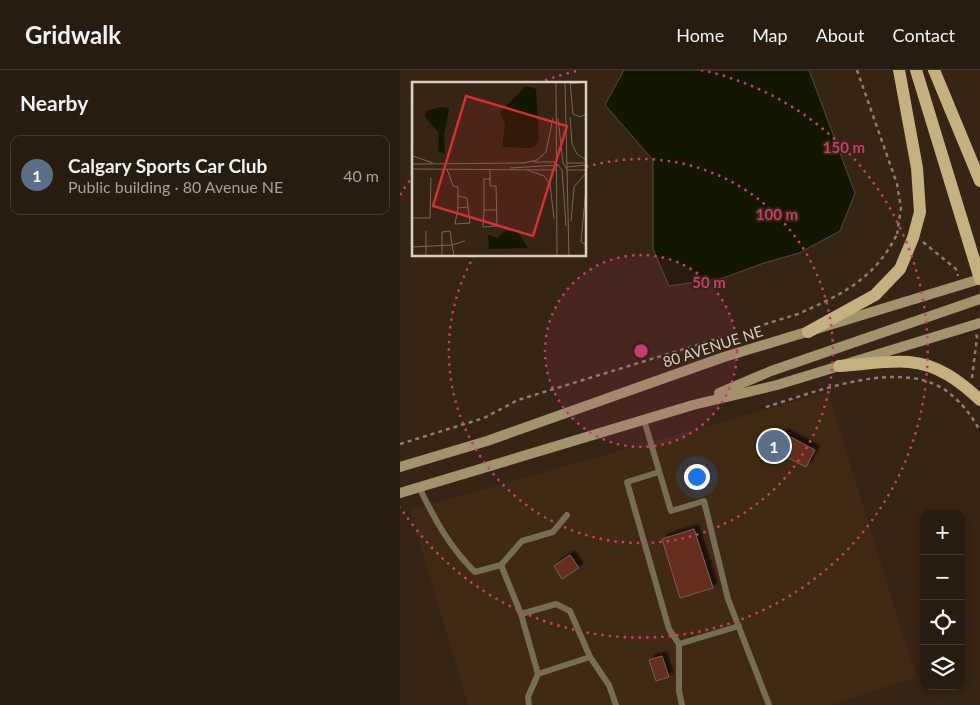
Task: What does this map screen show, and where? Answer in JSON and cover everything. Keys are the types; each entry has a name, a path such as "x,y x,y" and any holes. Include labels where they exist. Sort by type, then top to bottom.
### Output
{"main road":[{"path":"808,332 876,295 900,269 913,238 920,212 917,168 899,70"},
{"path":"916,70 980,279"},
{"path":"934,70 980,181"},
{"path":"839,366 910,362 939,370 966,386 980,400"}],"street":[{"name":"80 AVENUE NE","path":"400,468 487,441 724,357 980,279"},
{"path":"693,405 771,371 980,299"},
{"path":"400,493 693,405 777,385 978,327"}],"lane":[{"path":"644,420 671,512 704,501 728,599 769,705"},
{"path":"660,472 628,482 670,629 679,644 682,705"},
{"path":"419,487 434,518 463,560 474,572 500,564 522,541 553,532 567,515"},
{"path":"500,564 521,614 538,674 528,697 529,705"},
{"path":"521,614 556,604 570,611 590,656 609,686 616,705"},
{"path":"679,644 739,626"},
{"path":"538,674 590,656"}],"path":[{"path":"400,444 484,418 518,400 798,314 842,293 864,278 880,262 890,248 897,234 901,208 898,184 857,70"},
{"path":"897,234 905,236"},
{"path":"920,240 956,269 958,276"},
{"path":"956,269 963,267"},
{"path":"970,380 972,378 979,337 978,327"},
{"path":"766,407 841,385 877,378 903,377 930,383 948,392 972,417 980,431"}],"shaded area":[{"path":"624,70 809,70 855,193 840,231 799,253 723,278 669,286 653,249 653,160 605,105"},
{"path":"828,392 916,677 830,705 468,705 410,510"}],"building":[{"path":"783,433 815,450 806,467 782,455 781,457 766,450 772,439 779,442"},
{"path":"694,529 713,588 680,598 662,539"},
{"path":"570,555 579,568 562,579 554,566"},
{"path":"662,656 669,677 656,681 649,660"}],"place":[{"name":"Calgary Sports Car Club","path":"774,446"}]}
